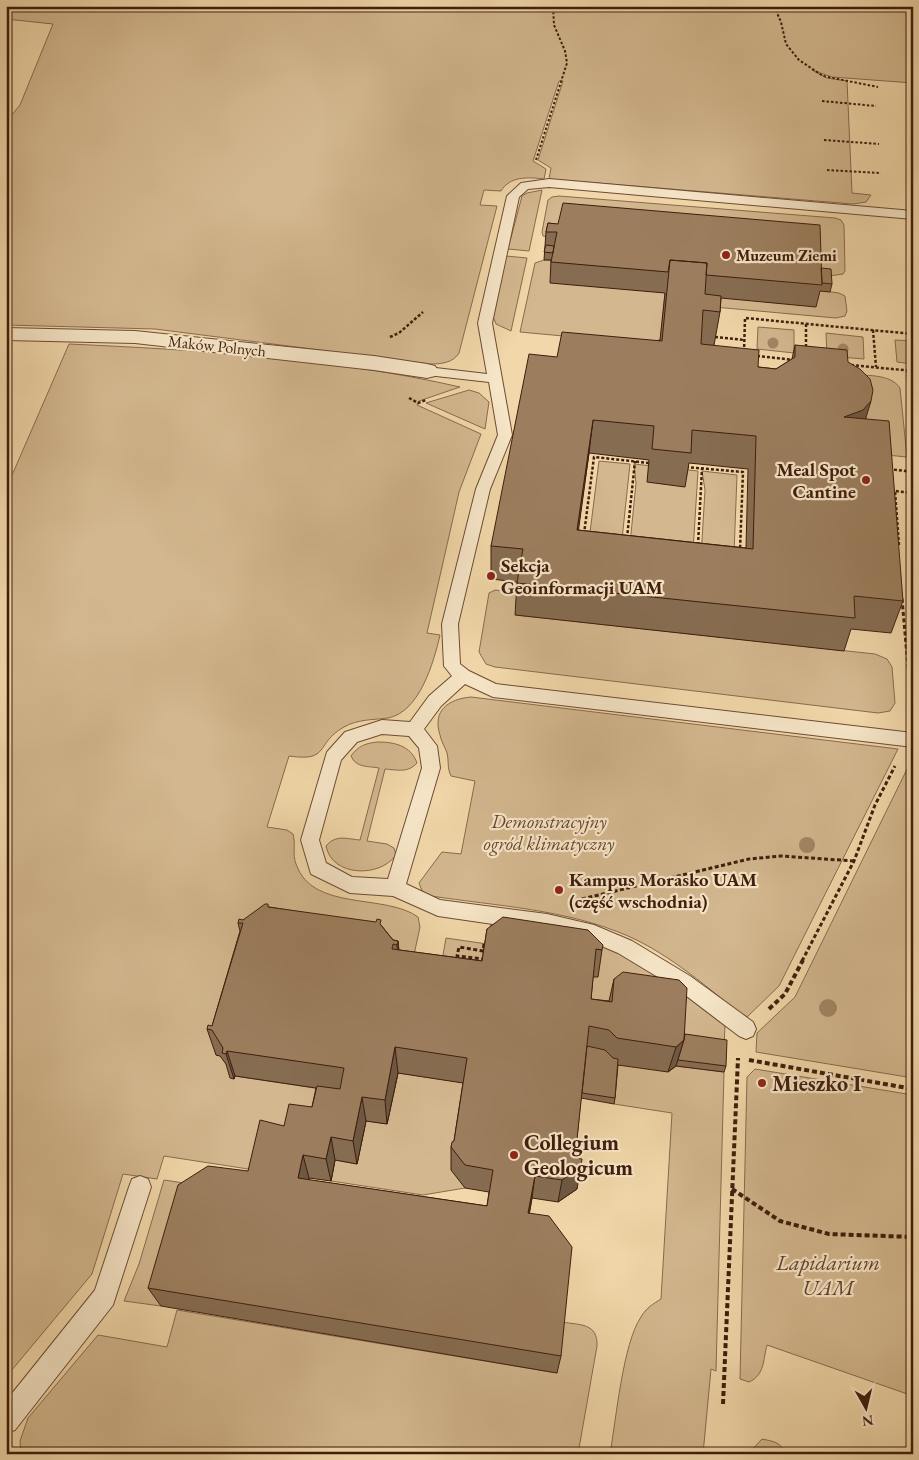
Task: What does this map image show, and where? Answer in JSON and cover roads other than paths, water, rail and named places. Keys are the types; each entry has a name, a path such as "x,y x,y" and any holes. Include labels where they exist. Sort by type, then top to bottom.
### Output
{"street":[{"name":"Maków Polnych","path":"6,334 135,337 374,363 428,371"}],"lane":[{"path":"913,215 549,183 525,186 513,196 485,324 506,435 483,489 450,624 452,666 463,676 493,690 913,740"},
{"path":"428,371 496,379"},
{"path":"414,729 435,701 463,676"},
{"path":"394,888 430,768 428,746 414,729 382,727 351,737 333,757 310,840 318,868 350,885 394,888 438,908 547,923 587,931 625,947 683,982 746,1029"},
{"path":"6,1421 105,1297 140,1187"}],"place":[{"name":"Muzeum Ziemi","path":"726,255"},
{"name":"Meal Spot Cantine","path":"866,480"},
{"name":"Sekcja Geoinformacji UAM","path":"491,576"},
{"name":"Kampus Morasko UAM (część wschodnia)","path":"559,890"},
{"name":"Mieszko I","path":"762,1083"},
{"name":"Collegium Geologicum","path":"514,1155"}],"park label":[{"name":"Demonstracyjny ogród klimatyczny","path":"549,832"},
{"name":"Lapidarium UAM","path":"828,1274"}]}
